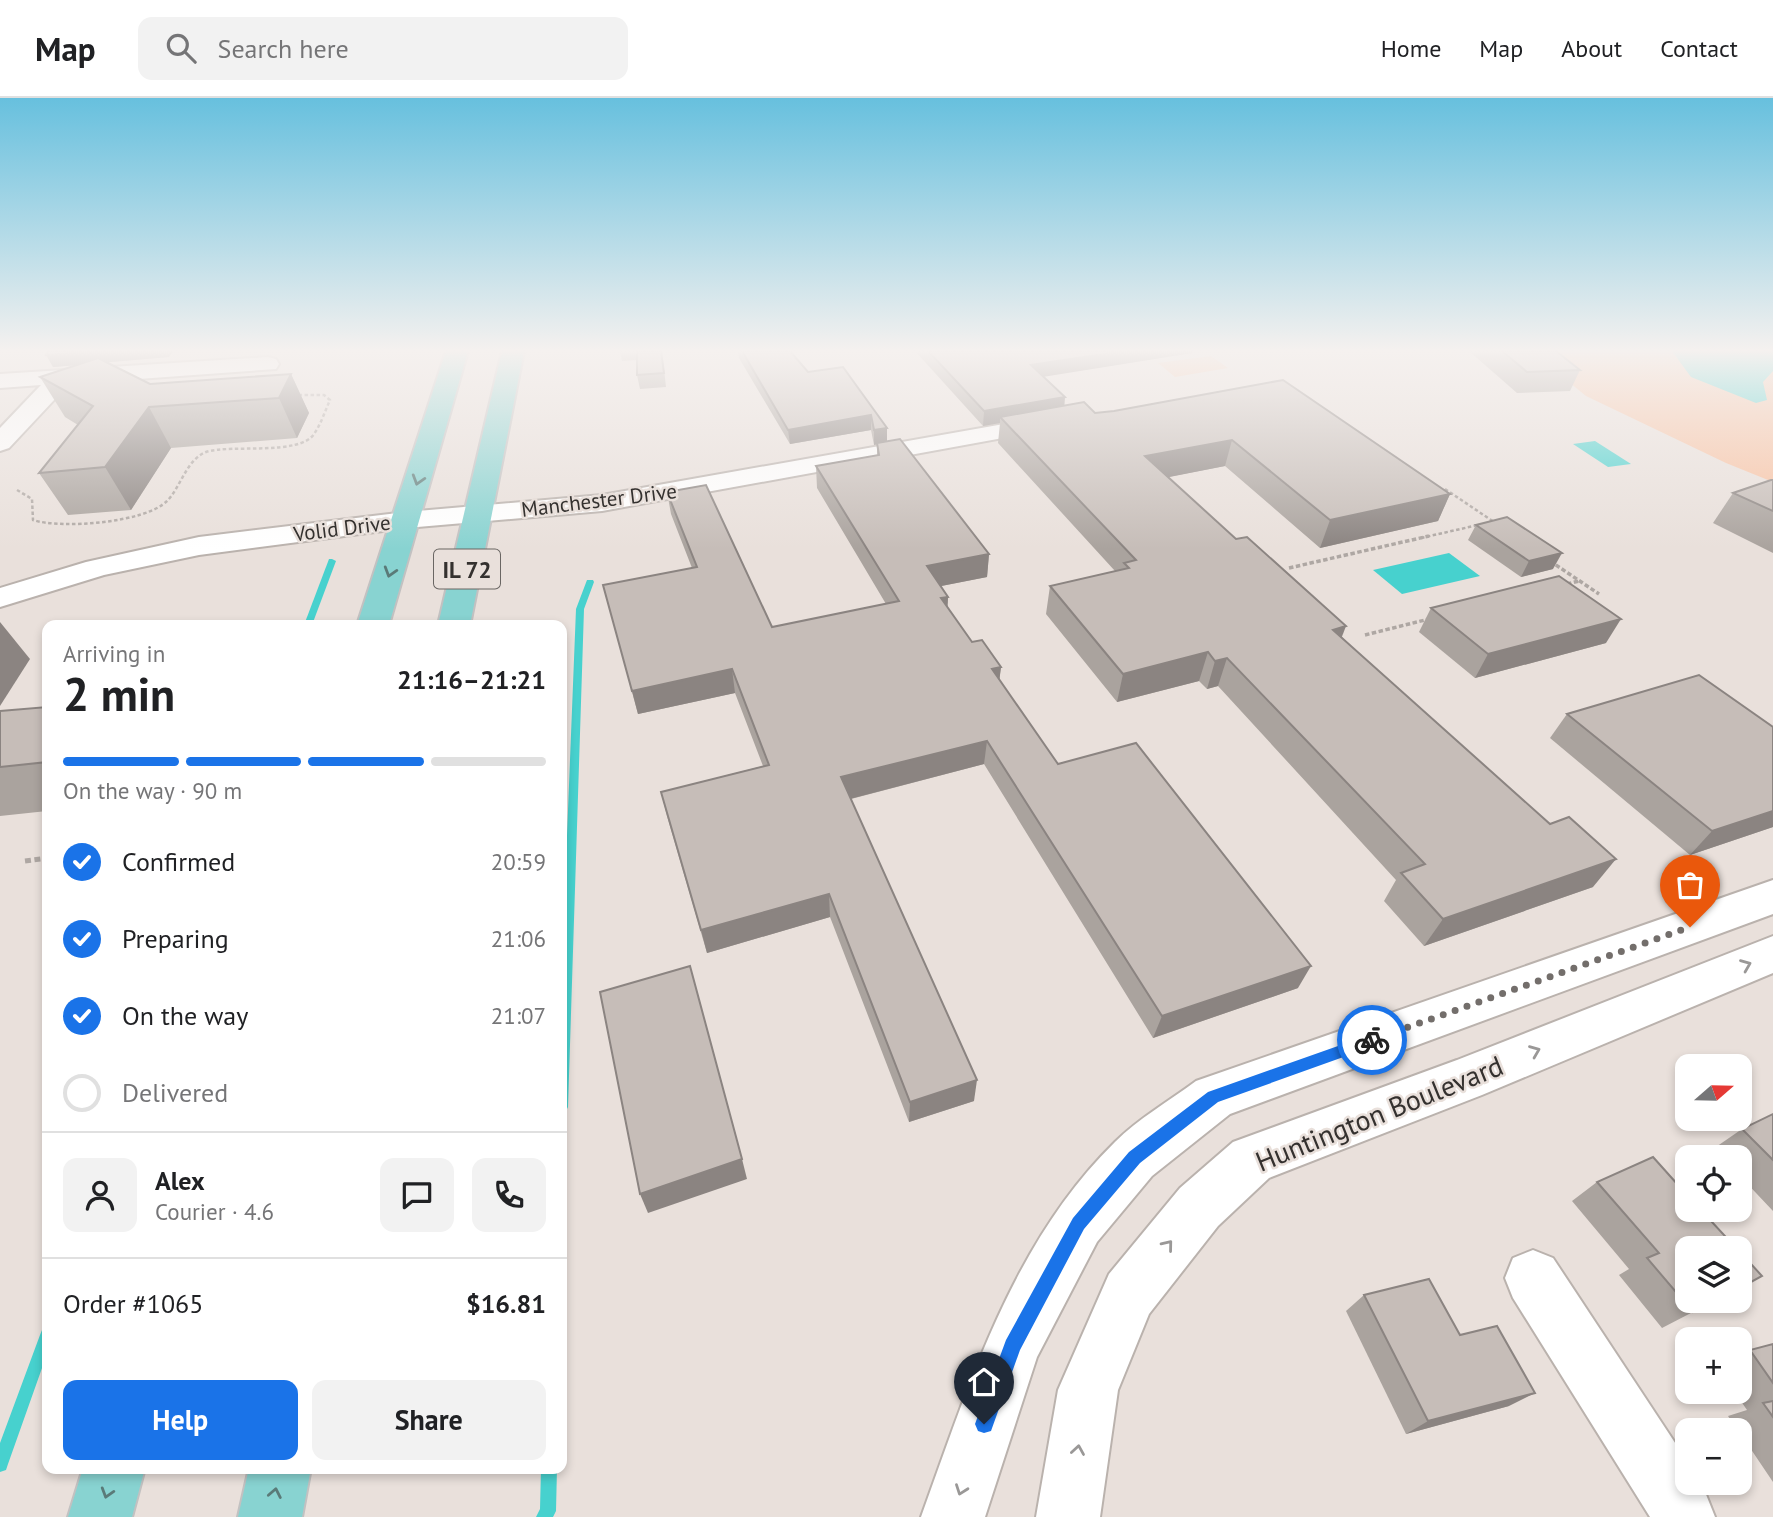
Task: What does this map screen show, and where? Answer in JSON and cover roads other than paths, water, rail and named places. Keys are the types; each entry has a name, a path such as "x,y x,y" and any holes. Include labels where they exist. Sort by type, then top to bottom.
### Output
{"main road":[{"name":"IL 72","path":"375,620 437,417"},
{"name":"IL 72","path":"455,620 499,417"},
{"path":"100,1517 112,1474"},
{"path":"270,1517 279,1474"}],"street":[{"path":"0,443 24,417"},
{"name":"Manchester Drive","path":"406,520 602,503 1071,419"},
{"name":"Volid Drive","path":"0,575 90,550 200,530 359,514 406,520"},
{"name":"Volid Drive","path":"0,598 97,568 199,546 406,520"},
{"path":"953,1517 1012,1346 1079,1223 1134,1158 1203,1105 1226,1093 1773,897"},
{"name":"Huntington Boulevard","path":"1068,1517 1088,1390 1129,1294 1199,1208 1251,1160 1465,1079 1773,954"},
{"path":"1534,1278 1678,1504 1683,1517"}],"water":[{"path":"1595,441 1631,464 1608,467 1573,444"},
{"path":"1449,553 1480,576 1402,594 1373,570"}],"waterway":[{"path":"310,620 332,561"},
{"path":"567,969 580,609 590,582"},
{"path":"0,1464 42,1349"},
{"path":"544,1517 548,1511 549,1474"}]}
